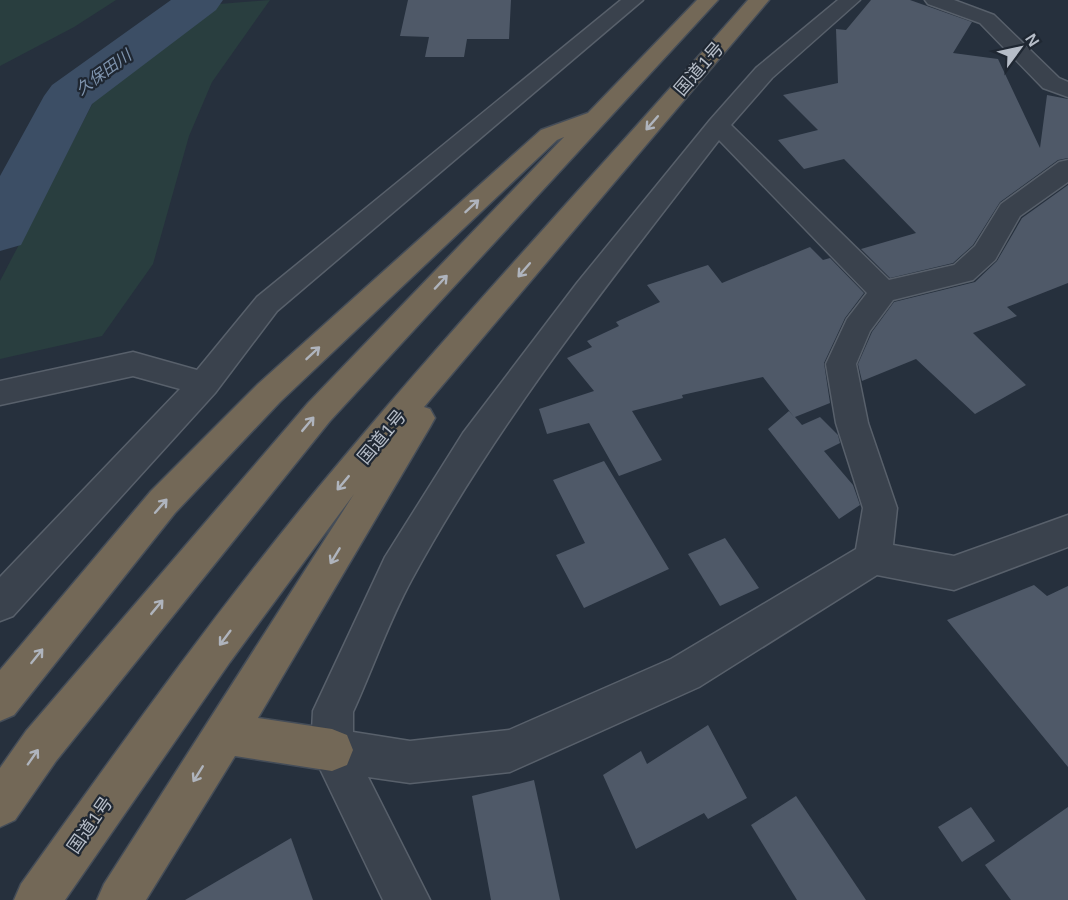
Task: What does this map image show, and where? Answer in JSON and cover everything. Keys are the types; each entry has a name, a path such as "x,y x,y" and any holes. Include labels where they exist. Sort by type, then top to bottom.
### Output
{"highway":[{"path":"0,806 41,746 319,412 708,0"},
{"name":"国道1号","path":"37,900 206,663 327,502 475,327 759,0"},
{"path":"0,701 163,502 269,393 549,135 598,116"},
{"path":"120,900 287,636 475,327"},
{"path":"224,734 332,750"}],"street":[{"path":"0,603 204,384 267,304 633,0"},
{"path":"407,900 332,750 333,711 398,569 475,442 587,290 718,125 764,73 850,0"},
{"path":"935,0 987,19 1051,83 1068,90"},
{"path":"718,125 883,292"},
{"path":"873,558 880,508 852,423 841,364 857,327 883,292 963,273 985,253 1010,210 1068,168"},
{"path":"0,393 133,364 204,384"},
{"path":"332,750 410,762 510,751 685,673 873,558 954,573 1068,531"}],"green space":[{"path":"0,0 116,0 74,27 0,66"},
{"path":"270,0 212,82 189,136 153,264 102,336 0,359 0,281 96,97 220,4"}],"building":[{"path":"408,0 511,0 509,39 467,39 464,57 425,57 429,37 400,36"},
{"path":"871,0 910,0 972,22 953,53 998,59 1040,148 1047,95 1068,99 1068,158 1058,160 1000,202 973,245 953,263 890,278 861,249 916,233 844,159 804,169 778,140 818,130 783,95 838,83 836,29 846,30"},
{"path":"1068,185 1068,283 1007,307 1017,316 973,333 1026,385 975,414 916,359 862,381 858,364 872,332 894,302 975,282 997,261 1022,218"},
{"path":"810,247 823,260 830,258 864,293 845,318 824,363 830,403 795,417 802,425 820,417 838,435 840,443 824,451 853,485 860,505 839,519 768,429 789,411 794,417 763,377 682,395 683,398 632,411 662,460 619,476 589,423 547,434 539,409 594,391 567,358 592,347 587,341 619,326 616,322 660,302 647,285 708,265 722,283"},
{"path":"604,461 669,569 584,608 556,555 585,543 553,480"},
{"path":"725,538 759,588 720,606 688,554"},
{"path":"1034,585 1047,596 1068,586 1068,767 947,620"},
{"path":"708,725 747,798 708,819 704,813 636,849 603,775 641,751 647,764"},
{"path":"534,780 560,900 491,900 472,796"},
{"path":"796,796 866,900 797,900 751,825"},
{"path":"971,807 995,841 962,862 938,827"},
{"path":"1068,807 1068,900 1011,900 985,865"},
{"path":"291,838 313,900 185,900"}],"waterway":[{"name":"久保田川","path":"0,231 70,96 200,0"}]}
